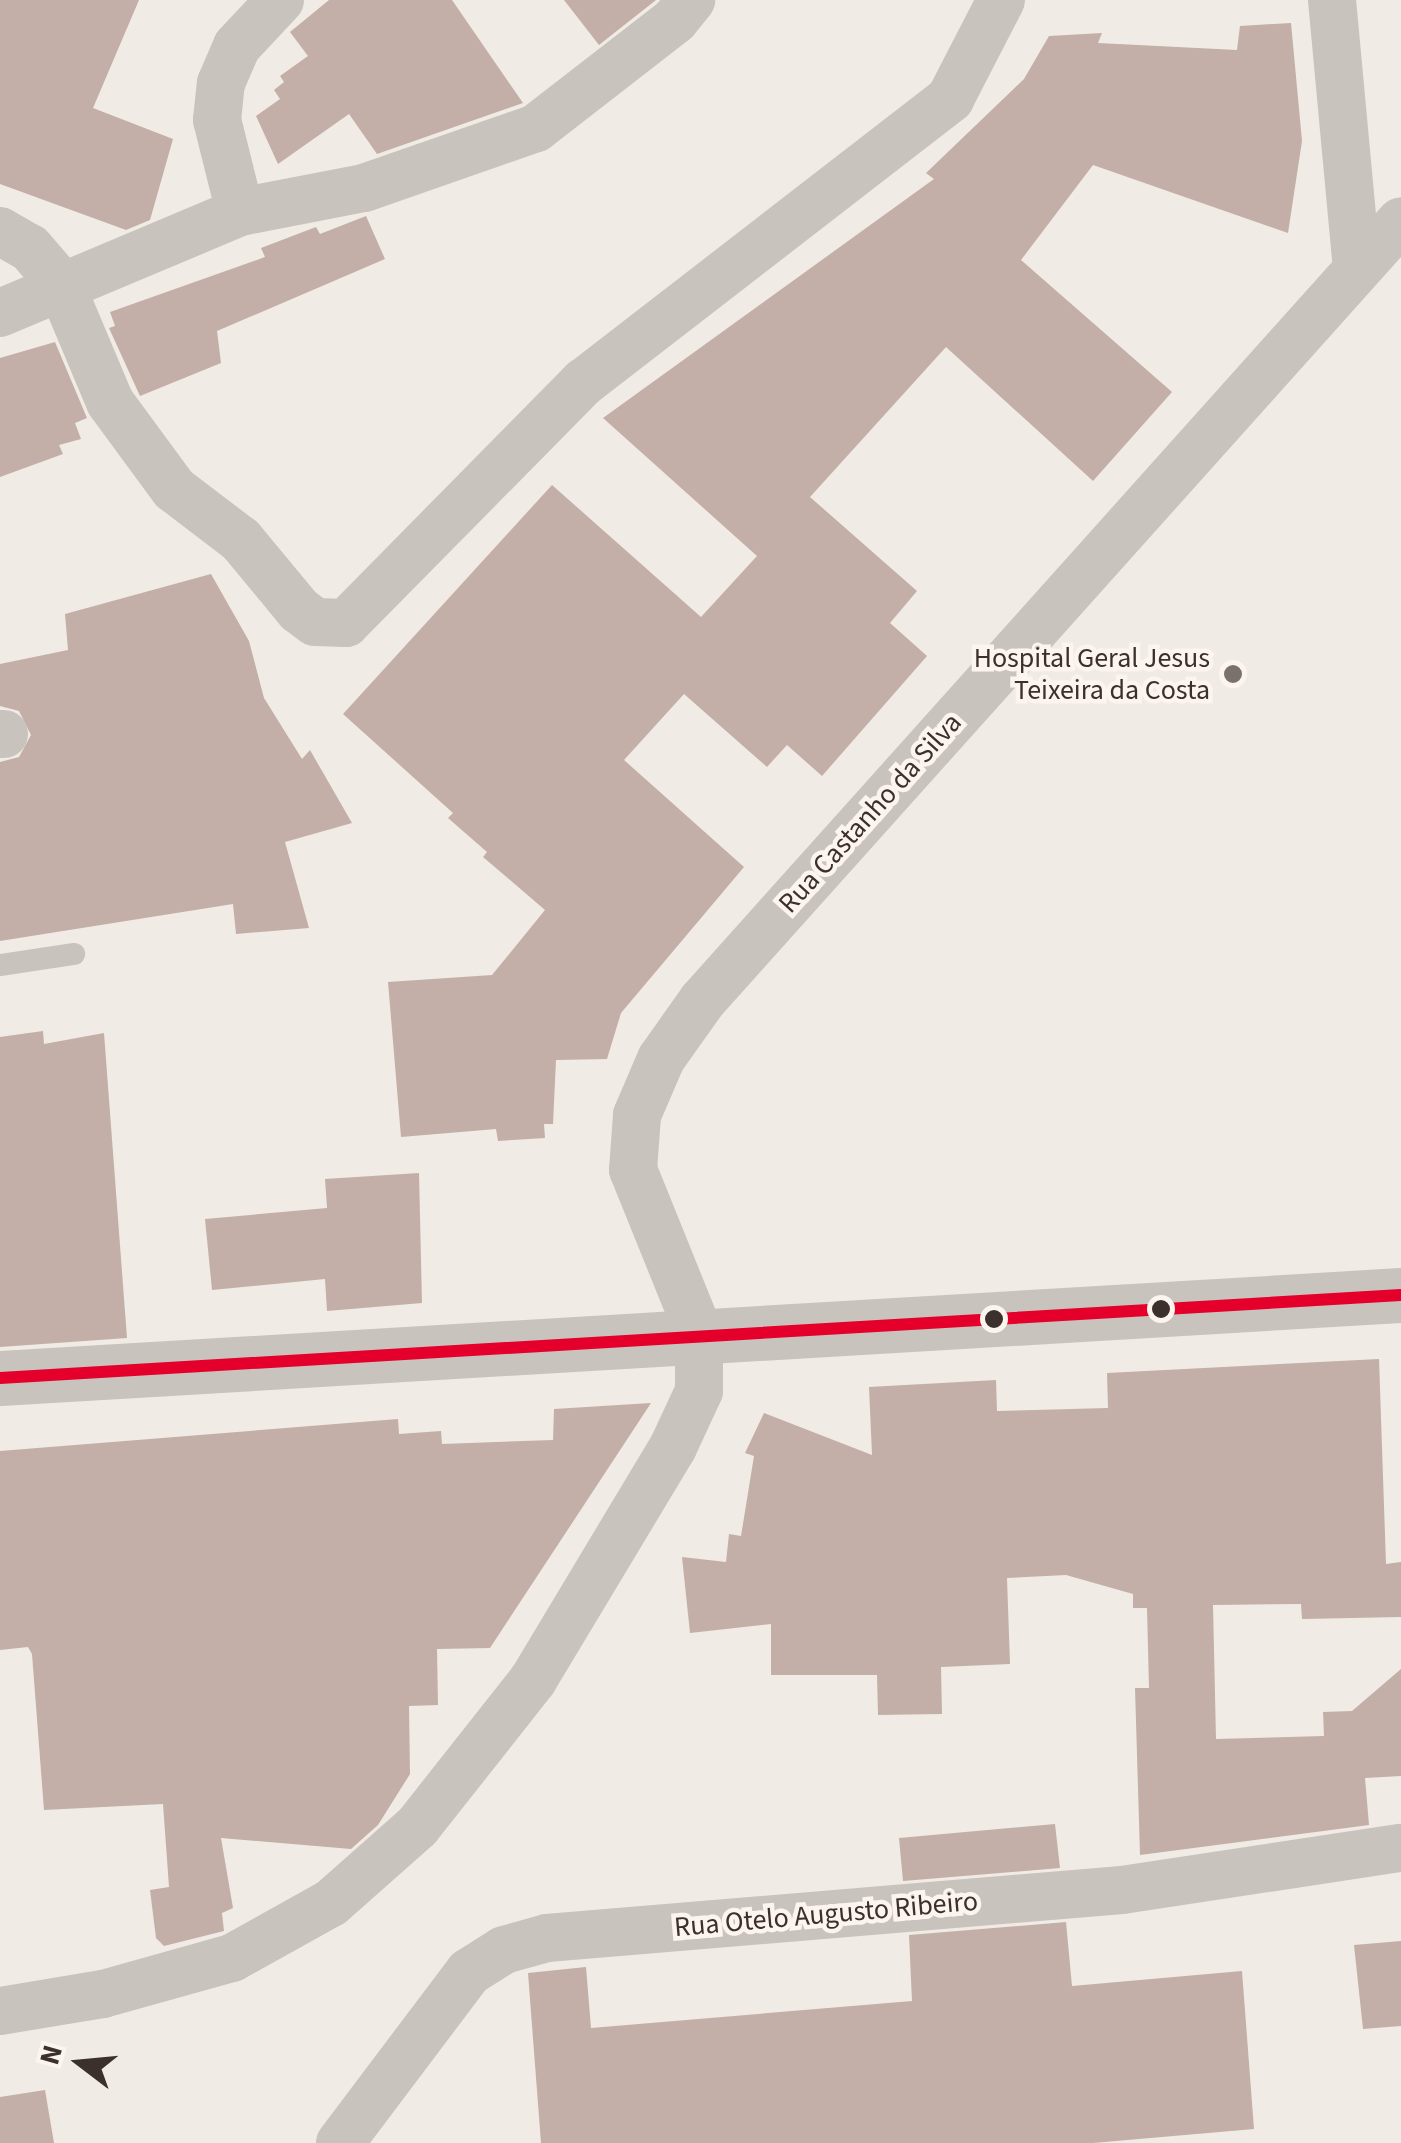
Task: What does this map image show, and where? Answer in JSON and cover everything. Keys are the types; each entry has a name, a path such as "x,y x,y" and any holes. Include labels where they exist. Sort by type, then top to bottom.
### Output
{"street":[{"path":"240,212 218,120 222,83 237,46 280,0"},
{"path":"0,313 60,283 240,212 364,188 536,128 676,20 691,0"},
{"path":"0,231 30,248 60,283 110,402 146,457 174,490 241,540 316,622 346,623 584,382 950,99 1001,0"},
{"path":"1332,0 1357,267"},
{"name":"Rua Castanho da Silva","path":"699,1334 633,1170 638,1115 661,1059 702,1001 1401,221"},
{"path":"0,1378 1401,1295"},
{"path":"0,2011 103,1994 232,1958 332,1903 417,1826 533,1680 673,1447 699,1391 699,1334"},
{"name":"Rua Otelo Augusto Ribeiro","path":"340,2143 469,1972 504,1950 547,1938 1122,1890 1401,1848"}],"lane":[{"path":"0,965 74,954"}],"building":[{"path":"0,0 139,0 93,108 173,139 150,220 126,230 0,184"},
{"path":"329,0 452,0 523,103 377,154 349,114 278,164 256,116 280,99 274,90 284,82 280,76 308,56 290,32"},
{"path":"564,0 656,0 599,45"},
{"path":"1291,23 1302,141 1288,233 1093,165 1021,260 1172,392 1093,481 946,347 810,497 917,591 890,623 927,656 822,776 787,745 767,767 684,694 624,760 744,867 621,1013 607,1059 556,1060 553,1124 544,1124 545,1138 498,1141 496,1129 401,1137 388,982 492,975 545,910 483,857 487,852 448,818 453,813 343,714 552,485 701,617 757,556 603,418 934,179 926,173 1024,79 1049,36 1102,33 1098,43 1237,50 1240,26"},
{"path":"366,216 385,259 217,331 221,363 140,396 109,328 115,326 110,312 265,257 261,248 316,227 320,234"},
{"path":"55,342 87,418 75,423 81,439 59,445 63,454 0,477 0,358"},
{"path":"211,574 249,641 264,698 302,759 310,750 352,823 285,842 309,928 236,934 233,904 0,941 0,762 19,757 31,735 19,711 0,706 0,664 68,650 65,614"},
{"path":"43,1031 44,1044 104,1033 127,1338 0,1347 0,1037"},
{"path":"419,1173 422,1303 327,1311 325,1279 212,1290 205,1219 327,1208 325,1179"},
{"path":"1379,1359 1386,1564 1401,1562 1401,1617 1302,1619 1301,1604 1213,1605 1216,1739 1324,1736 1323,1712 1352,1711 1401,1669 1401,1776 1365,1778 1369,1825 1140,1855 1135,1688 1149,1688 1147,1608 1133,1608 1133,1594 1066,1575 1007,1578 1010,1664 941,1667 942,1714 878,1715 877,1675 771,1675 771,1624 690,1633 682,1557 726,1562 729,1534 741,1536 754,1456 745,1453 764,1413 872,1455 869,1387 996,1380 997,1411 1108,1408 1107,1373"},
{"path":"651,1403 490,1648 437,1649 438,1705 409,1706 410,1774 378,1825 351,1849 221,1838 233,1908 222,1913 224,1931 164,1946 156,1938 150,1890 169,1887 163,1804 44,1810 32,1654 28,1647 0,1650 0,1451 398,1419 399,1434 441,1431 442,1444 553,1440 554,1409"},
{"path":"1055,1824 1060,1868 903,1881 899,1838"},
{"path":"1066,1922 1072,1986 1242,1971 1254,2129 1093,2143 541,2143 528,1973 586,1967 591,2028 912,2001 909,1935"},
{"path":"1401,1941 1401,2026 1363,2029 1354,1945"},
{"path":"45,2090 54,2143 0,2143 0,2097"}],"transit line":[{"path":"0,1378 1401,1295"}],"place":[{"name":"Hospital Geral Jesus Teixeira da Costa","path":"1233,674"}]}
